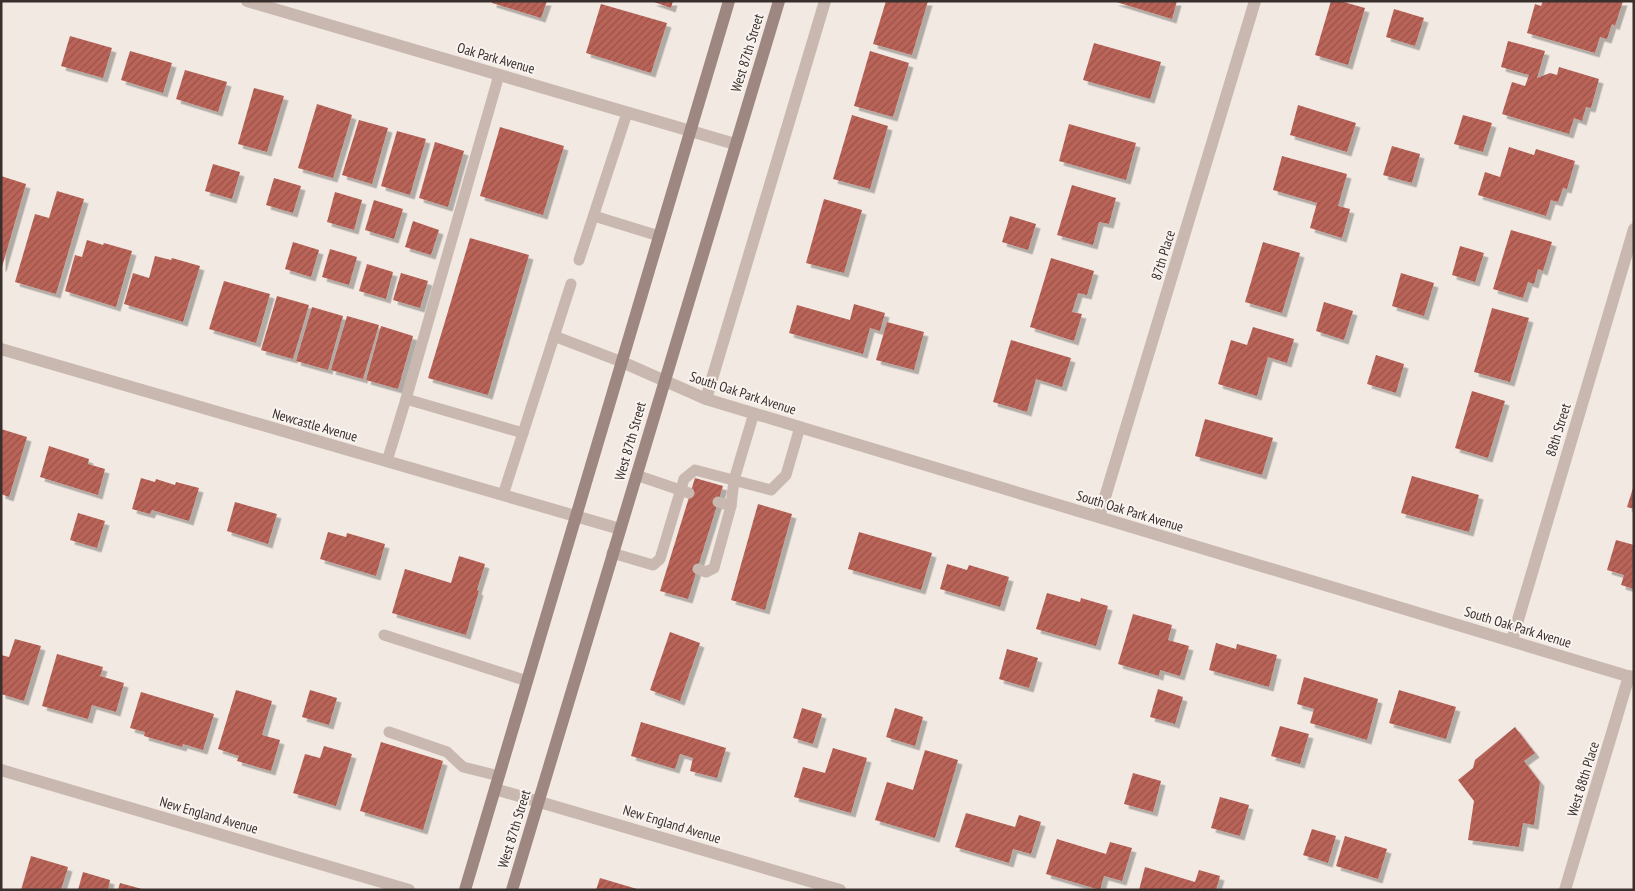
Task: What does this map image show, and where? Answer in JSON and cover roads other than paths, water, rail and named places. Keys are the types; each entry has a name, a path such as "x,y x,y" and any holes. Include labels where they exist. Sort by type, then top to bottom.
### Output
{"main road":[{"path":"465,890 729,1"},
{"name":"West 87th Street","path":"512,890 779,1"}],"street":[{"name":"Oak Park Avenue","path":"247,1 735,144"},
{"path":"706,399 825,1"},
{"name":"87th Place","path":"1099,517 1255,1"},
{"name":"88th Street","path":"1512,640 1634,229"},
{"name":"Newcastle Avenue","path":"1,349 620,530"},
{"name":"South Oak Park Avenue","path":"622,362 706,399 1632,677"},
{"name":"West 88th Place","path":"1565,890 1632,677"},
{"name":"New England Avenue","path":"1,770 409,890"},
{"name":"New England Avenue","path":"497,782 538,801 840,890"}],"lane":[{"path":"387,462 499,75"},
{"path":"579,260 627,112"},
{"path":"594,216 660,236"},
{"path":"503,495 571,284"},
{"path":"554,336 622,362"},
{"path":"406,399 523,433"},
{"path":"698,569 706,572 714,568 731,506 734,480 754,413"},
{"path":"612,553 653,565 665,560 685,491 684,480 695,470 771,490 786,475 800,427"},
{"path":"636,475 685,491"},
{"path":"718,502 731,506"},
{"path":"384,635 527,682"},
{"path":"389,732 447,752 463,767 497,782"}]}
